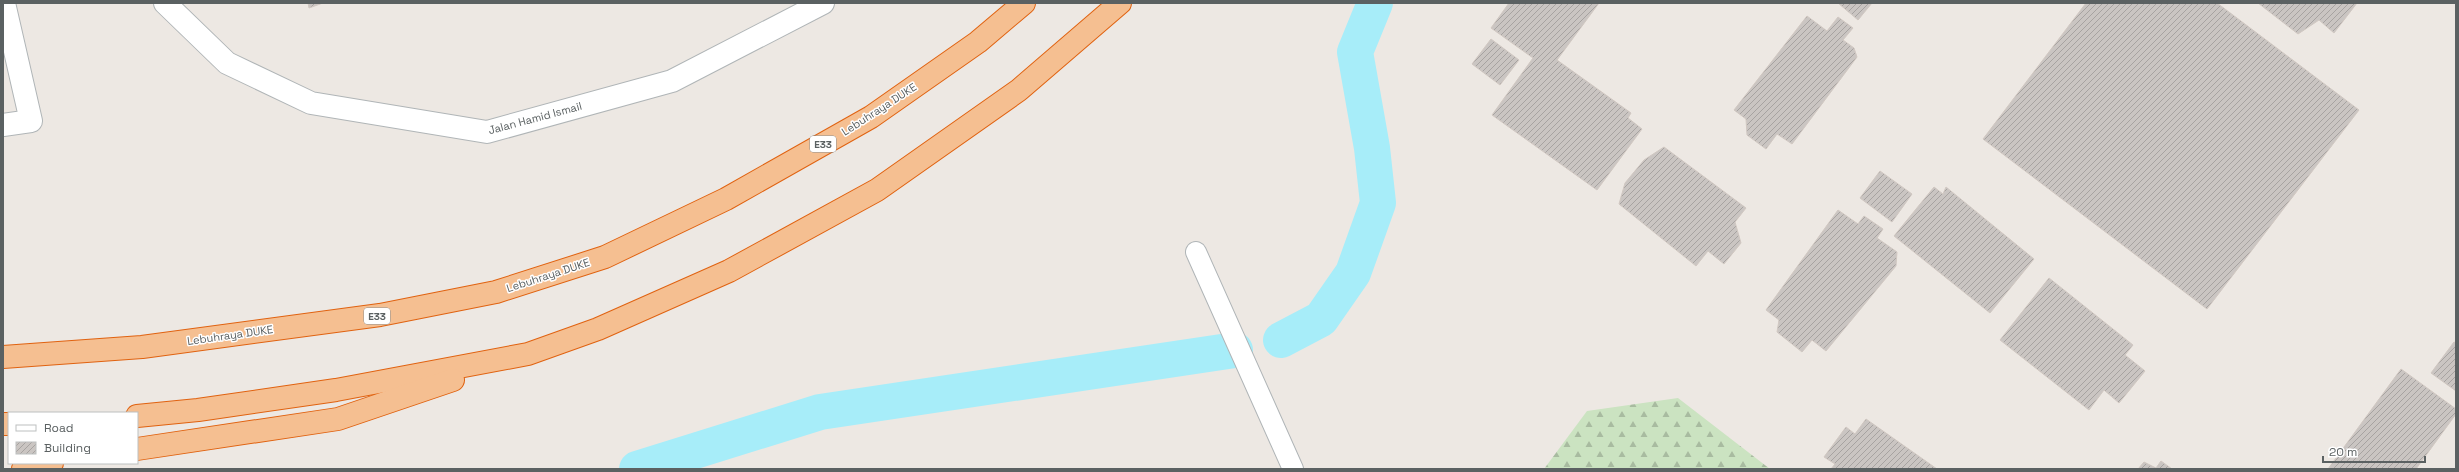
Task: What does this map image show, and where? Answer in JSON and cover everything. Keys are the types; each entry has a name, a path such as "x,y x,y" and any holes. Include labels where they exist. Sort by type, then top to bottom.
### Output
{"highway":[{"name":"Lebuhraya DUKE","path":"3,357 142,347 380,315 496,292 605,257 726,199 870,117 978,42 1024,3"},
{"path":"138,449 338,418 598,329 729,270 877,190 1019,90 1120,3"},
{"path":"138,416 198,410 336,390 528,354"},
{"path":"23,469 47,464"}],"street":[{"path":"3,125 31,121 4,3"},
{"name":"Jalan Hamid Ismail","path":"165,3 227,63 311,103 488,132 672,80 823,3"}],"lane":[{"path":"1196,252 1293,469"}],"green space":[{"path":"1678,398 1770,469 1544,469 1587,411"}],"building":[{"path":"308,3 323,3 309,8"},
{"path":"1509,3 1599,3 1557,60 1631,113 1628,118 1642,129 1597,190 1492,115 1533,58 1491,28"},
{"path":"1838,3 1872,3 1858,20"},
{"path":"2086,3 2217,3 2359,110 2207,309 1983,139"},
{"path":"2258,3 2357,3 2334,33 2319,20 2298,34"},
{"path":"1807,16 1827,31 1838,17 1853,28 1843,40 1854,48 1857,57 1792,144 1777,134 1766,149 1747,135 1746,119 1734,110"},
{"path":"1491,39 1519,60 1500,85 1472,64"},
{"path":"1664,147 1746,208 1735,222 1741,243 1724,264 1708,251 1696,266 1619,204 1625,183 1644,160"},
{"path":"1880,171 1912,194 1892,222 1860,198"},
{"path":"1934,187 1943,194 1946,187 2034,259 1990,313 1894,236"},
{"path":"1838,210 1858,224 1864,216 1883,229 1877,238 1897,252 1896,266 1826,351 1812,340 1802,352 1777,332 1779,320 1766,310"},
{"path":"2049,278 2133,345 2125,355 2145,371 2119,403 2104,390 2089,410 2000,340"},
{"path":"2454,342 2456,343 2456,391 2431,373"},
{"path":"2401,369 2456,409 2456,414 2416,469 2328,469"},
{"path":"1866,419 1937,469 1831,469 1835,464 1824,457 1846,427 1855,434"},
{"path":"2161,461 2172,469 2138,469 2144,462 2156,468"}],"waterway":[{"path":"1281,340 1321,319 1353,273 1378,203 1372,148 1355,52 1375,3"},
{"path":"637,469 820,412 1235,350"}]}
